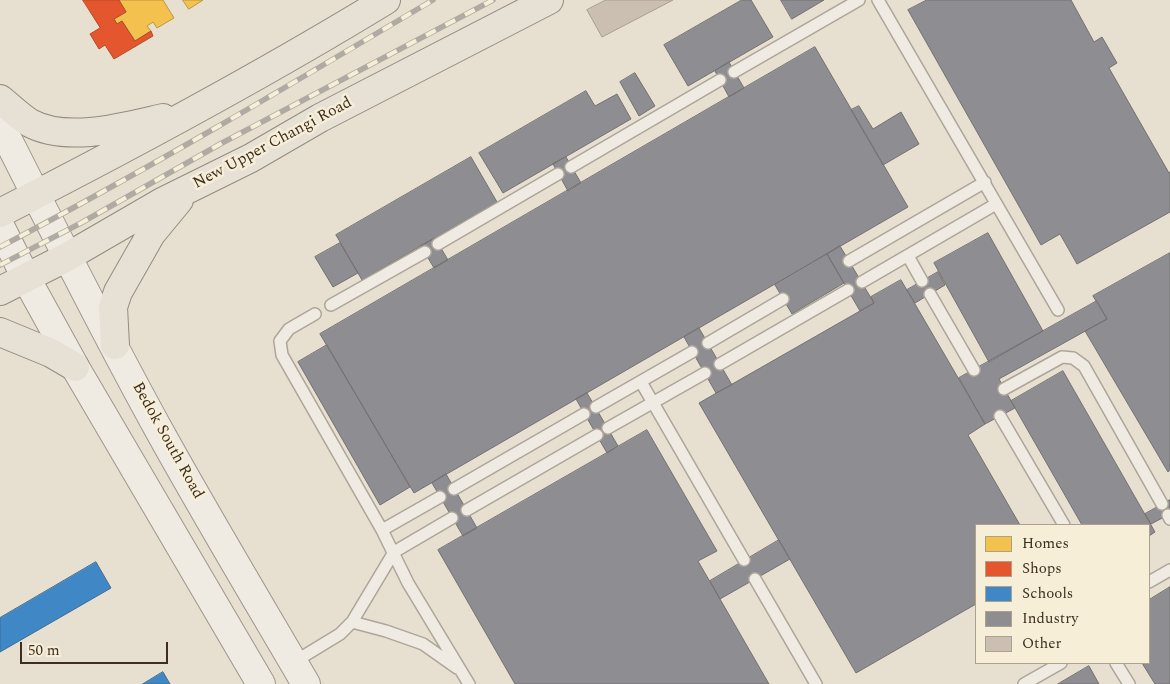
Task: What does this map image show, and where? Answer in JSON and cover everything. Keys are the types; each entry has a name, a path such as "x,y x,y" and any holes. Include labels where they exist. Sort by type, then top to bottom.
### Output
{"main road":[{"path":"0,213 132,145 310,46 386,0"},
{"name":"New Upper Changi Road","path":"0,291 67,257 188,189 251,158 320,118 549,0"},
{"path":"0,99 31,123 57,131 86,133 128,126 194,110"},
{"name":"Bedok South Road","path":"0,124 67,257 160,433 299,673"},
{"path":"114,345 113,307 118,292 151,234 188,189"},
{"path":"0,226 75,367 261,684"},
{"path":"0,332 50,353 75,367"}],"lane":[{"path":"734,72 859,0"},
{"path":"878,0 1058,310"},
{"path":"571,166 720,80"},
{"path":"438,244 558,174"},
{"path":"850,261 985,182"},
{"path":"862,282 996,204"},
{"path":"331,305 425,252"},
{"path":"908,256 922,281"},
{"path":"720,364 848,290"},
{"path":"930,294 974,370"},
{"path":"708,343 783,299"},
{"path":"315,314 289,329 280,341 282,356 382,530 408,583 469,684"},
{"path":"596,408 692,352"},
{"path":"1004,389 1062,357 1073,358 1084,366 1167,513"},
{"path":"608,428 704,373"},
{"path":"641,382 744,560"},
{"path":"454,489 584,414"},
{"path":"1000,416 1063,524"},
{"path":"466,510 597,435"},
{"path":"382,530 440,497"},
{"path":"299,673 352,622 394,552 452,518"},
{"path":"1150,581 1170,570"},
{"path":"755,579 816,684"},
{"path":"352,622 423,644 461,670"},
{"path":"1024,684 1059,664"},
{"path":"1117,664 1128,684"}],"building: Homes":[{"path":"119,0 163,0 174,18 157,28 153,22 147,26 151,31 135,41 122,21 117,24 114,19 126,12"},
{"path":"183,0 203,0 189,9"}],"building: Shops":[{"path":"83,0 119,0 126,12 114,19 117,24 122,21 135,41 151,31 153,36 114,59 105,45 99,49 90,34 100,28"}],"building: Schools":[{"path":"96,562 111,588 0,652 0,618"},
{"path":"163,672 170,684 143,684"}],"building: Industry":[{"path":"742,0 751,0 773,37 688,86 664,45"},
{"path":"781,0 824,0 792,19"},
{"path":"927,0 1071,0 1094,42 1102,37 1117,63 1109,68 1170,172 1170,212 1077,264 1060,234 1041,245 908,10"},
{"path":"815,47 908,207 414,493 320,334"},
{"path":"729,62 744,88 729,97 715,71"},
{"path":"635,73 655,106 639,116 620,82"},
{"path":"586,91 595,106 617,94 631,119 503,193 479,153"},
{"path":"859,106 873,129 901,112 919,144 883,165 851,110"},
{"path":"471,157 497,202 362,280 336,235"},
{"path":"566,157 581,183 568,191 553,164"},
{"path":"988,233 1043,331 989,362 934,263"},
{"path":"435,238 448,260 434,268 421,246"},
{"path":"340,243 358,273 333,287 315,257"},
{"path":"840,246 874,303 860,311 827,254"},
{"path":"1170,253 1170,470 1168,472 1085,331 1107,319 1093,296"},
{"path":"827,254 844,283 792,314 775,285"},
{"path":"938,272 945,285 915,303 907,290"},
{"path":"901,280 985,424 968,435 1019,524 975,524 975,605 856,673 699,403 874,303 871,297"},
{"path":"1097,301 1107,319 999,379 1015,408 985,424 959,378"},
{"path":"699,328 732,385 716,393 684,337"},
{"path":"327,345 410,487 380,505 298,362"},
{"path":"1063,371 1155,532 1150,535 1150,524 1081,524 1011,401"},
{"path":"587,393 618,446 607,453 576,399"},
{"path":"647,430 717,551 698,561 769,684 515,684 438,550"},
{"path":"446,474 477,528 463,536 432,483"},
{"path":"1170,500 1170,514 1151,524 1145,514"},
{"path":"779,540 790,559 720,599 710,581"},
{"path":"1170,587 1170,684 1155,684 1143,664 1150,664 1150,599"},
{"path":"1089,666 1099,684 1058,684"}],"building: Other":[{"path":"606,0 673,0 602,37 587,10"}],"railway":[{"path":"0,247 164,157 433,0"},
{"path":"0,265 81,223 222,143 493,0"}]}
